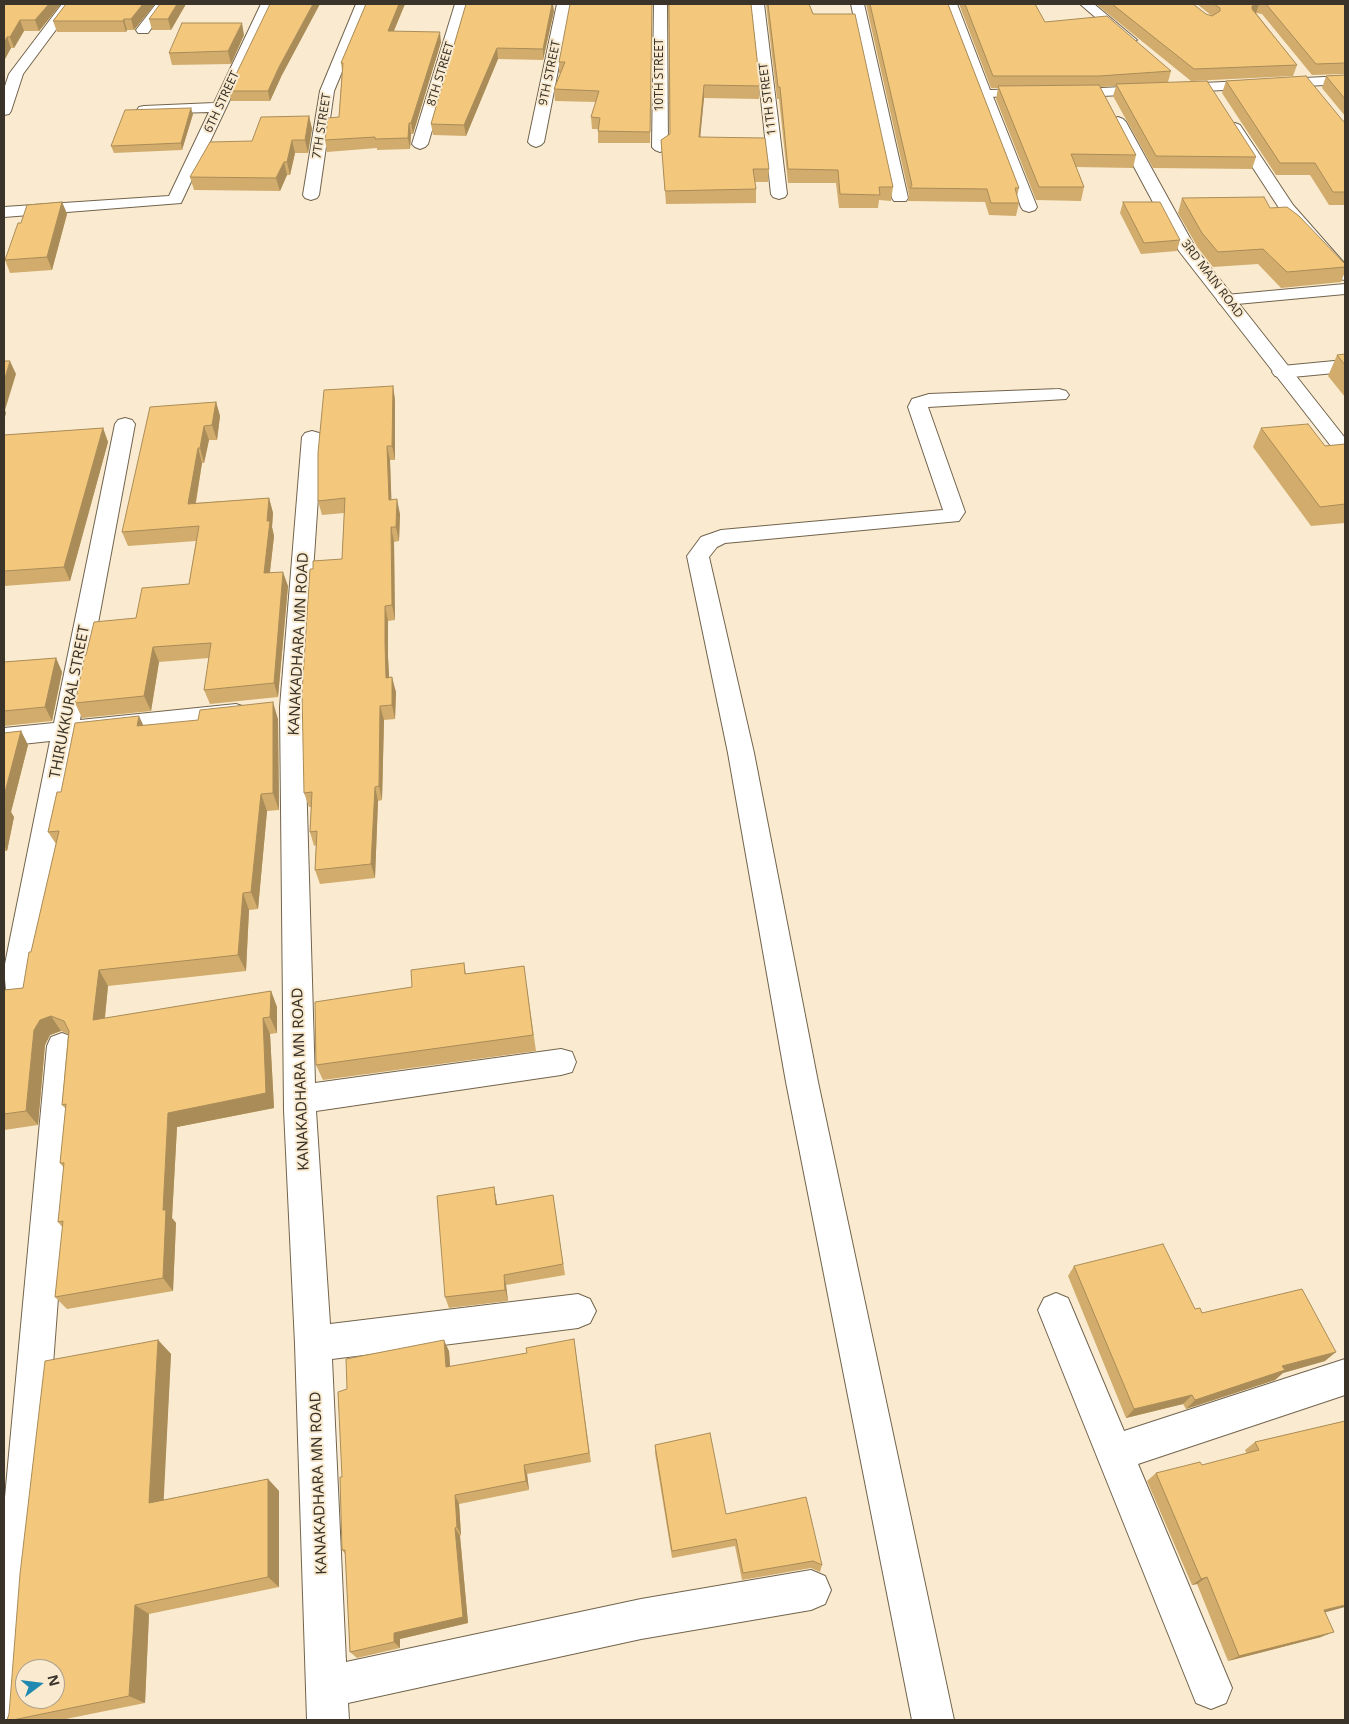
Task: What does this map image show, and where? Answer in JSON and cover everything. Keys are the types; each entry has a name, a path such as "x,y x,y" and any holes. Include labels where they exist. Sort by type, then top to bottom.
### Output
{"street":[{"path":"4,111 16,74 68,4"},
{"path":"143,30 162,4"},
{"name":"6TH STREET","path":"4,212 175,200 268,4"},
{"name":"7TH STREET","path":"311,195 327,90 364,4"},
{"name":"8TH STREET","path":"420,144 462,4"},
{"name":"9TH STREET","path":"536,142 564,4"},
{"name":"10TH STREET","path":"660,4 660,147"},
{"name":"11TH STREET","path":"757,4 779,194"},
{"path":"858,4 900,198"},
{"path":"950,4 1029,207"},
{"path":"1086,4 1137,46"},
{"path":"1294,66 1317,95"},
{"path":"1174,77 1188,89 1208,86 1345,80"},
{"path":"1208,86 1287,208 1345,275"},
{"name":"3RD MAIN ROAD","path":"1188,89 1097,92 1188,252 1345,451"},
{"path":"985,94 1053,92"},
{"path":"144,110 220,107"},
{"path":"1226,300 1345,289"},
{"path":"1282,372 1345,366"},
{"path":"933,1720 802,1082 741,753 698,556 709,542 721,537 951,516 954,512 918,407 919,403 929,400 1059,395"},
{"name":"THIRUKKURAL STREET","path":"16,981 125,424"},
{"name":"KANAKADHARA MN ROAD","path":"312,437 276,709 313,1344 328,1703"},
{"path":"4,737 276,709"},
{"path":"5,1720 62,1046"},
{"path":"300,1099 561,1062"},
{"path":"1056,1310 1211,1688"},
{"path":"313,1344 578,1311"},
{"path":"1114,1453 1345,1377"},
{"path":"328,1703 641,1619 811,1590"}],"building":[{"path":"4,4 49,4 35,20 20,20 4,44"},
{"path":"66,4 143,4 131,19 124,19 123,21 53,21"},
{"path":"160,4 177,4 168,19 149,19"},
{"path":"270,4 313,4 268,91 228,91"},
{"path":"366,4 399,4 388,31 440,32 411,123 409,123 408,138 375,139 375,137 325,140 328,118 339,117 343,63 341,63"},
{"path":"466,4 552,4 543,49 497,48 464,125 431,124"},
{"path":"570,4 652,4 650,132 598,131 600,118 591,117 599,91 554,89 565,62 559,62"},
{"path":"669,4 751,4 760,86 704,85 699,137 765,138 769,169 753,169 756,189 665,191 661,140 670,134"},
{"path":"768,4 809,4 813,14 855,14 893,187 879,187 880,195 840,194 838,170 788,169 780,87 778,87"},
{"path":"870,4 948,4 1019,188 1015,188 1019,203 991,203 987,189 910,188 912,185"},
{"path":"965,4 1035,4 1045,22 1107,16 1171,71 1099,76 993,76"},
{"path":"1112,4 1193,4 1206,14 1212,16 1220,11 1220,8 1214,4 1257,4 1252,6 1252,9 1297,65 1194,69"},
{"path":"1266,4 1345,4 1345,63 1316,64"},
{"path":"182,23 242,23 228,51 169,53"},
{"path":"1345,75 1345,99 1326,76"},
{"path":"1306,76 1345,122 1345,192 1333,192 1315,163 1280,163 1226,81"},
{"path":"1207,81 1256,157 1156,156 1116,84"},
{"path":"1099,85 1136,155 1071,154 1084,187 1039,187 998,86"},
{"path":"191,108 181,143 111,146 125,110"},
{"path":"309,116 305,140 292,140 287,162 284,162 276,178 190,177 210,142 252,141 261,117"},
{"path":"1264,197 1270,208 1287,207 1299,216 1345,264 1345,267 1287,272 1263,249 1218,252 1202,233 1182,198"},
{"path":"62,202 47,257 5,260 18,223 21,223 27,205"},
{"path":"1123,202 1160,202 1180,240 1144,243"},
{"path":"1345,354 1345,365 1337,355"},
{"path":"4,361 10,361 4,381"},
{"path":"393,386 392,446 387,446 389,500 397,499 396,527 391,527 392,605 385,606 386,678 392,677 392,705 380,706 379,786 375,787 371,864 315,870 317,831 310,832 312,792 304,793 302,693 310,569 313,569 313,561 342,559 345,498 318,501 318,453 324,390"},
{"path":"216,402 212,425 204,426 188,504 269,498 267,521 270,521 264,573 283,572 274,683 204,690 211,643 153,647 144,696 75,703 94,622 136,618 142,588 189,584 199,526 122,532 150,407"},
{"path":"1308,424 1325,446 1345,444 1345,504 1320,507 1261,428"},
{"path":"103,428 64,567 4,571 4,435"},
{"path":"56,658 45,707 4,711 4,662"},
{"path":"273,702 273,793 261,794 251,892 243,893 238,955 99,970 93,1020 271,991 270,1017 263,1018 266,1093 168,1113 163,1210 166,1210 163,1278 55,1297 63,1221 58,1222 64,1163 60,1163 66,1104 62,1105 69,1031 64,1021 51,1016 40,1020 34,1030 26,1111 4,1114 4,990 23,988 29,952 31,952 59,831 48,832 57,792 61,792 75,723 139,716 137,726 198,720 200,710"},
{"path":"21,731 4,796 4,733"},
{"path":"464,963 465,974 524,966 533,1035 316,1065 315,1002 412,987 411,970"},
{"path":"494,1187 496,1205 553,1195 563,1264 504,1275 505,1290 445,1297 437,1196"},
{"path":"1163,1244 1195,1309 1200,1308 1202,1313 1302,1289 1336,1352 1282,1366 1285,1370 1195,1400 1192,1395 1134,1409 1074,1266"},
{"path":"574,1339 589,1453 524,1465 526,1481 455,1495 457,1527 455,1528 463,1617 394,1633 394,1642 350,1652 345,1550 342,1550 340,1477 342,1477 338,1392 347,1389 346,1359 444,1340 446,1367 527,1353 526,1348"},
{"path":"158,1340 149,1503 268,1479 268,1577 135,1605 129,1696 13,1720 7,1720 20,1574 45,1361"},
{"path":"1345,1421 1345,1605 1324,1610 1334,1632 1239,1656 1207,1577 1201,1579 1156,1473 1200,1462 1202,1465 1259,1450 1255,1442"},
{"path":"710,1433 726,1514 806,1497 822,1565 813,1561 743,1573 736,1539 672,1551 655,1445"}]}
